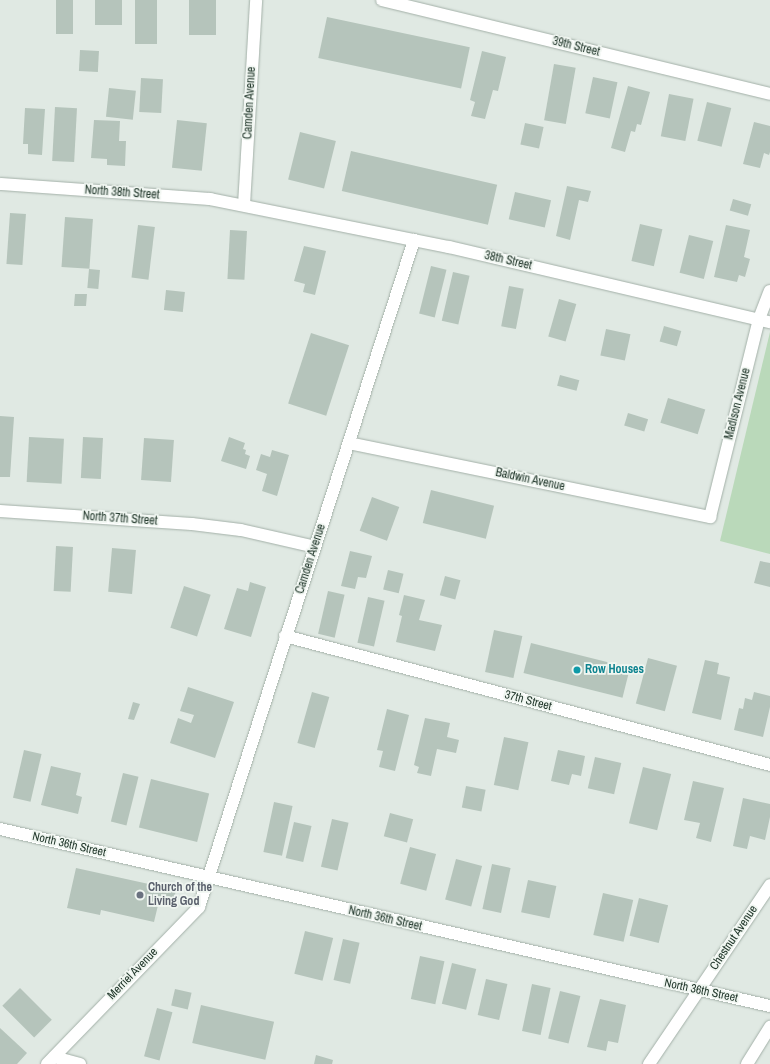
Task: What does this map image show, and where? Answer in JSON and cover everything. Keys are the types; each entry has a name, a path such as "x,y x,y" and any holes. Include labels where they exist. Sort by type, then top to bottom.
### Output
{"street":[{"name":"Camden Avenue","path":"244,205 256,0"},
{"name":"39th Street","path":"382,0 770,94"},
{"name":"North 38th Street","path":"0,184 210,199 244,205"},
{"name":"38th Street","path":"244,205 414,240 764,321"},
{"name":"Camden Avenue","path":"210,878 285,636 350,443 414,240"},
{"name":"Madison Avenue","path":"710,517 764,321 770,291"},
{"name":"Baldwin Avenue","path":"350,443 710,517"},
{"name":"North 37th Street","path":"0,511 192,524 241,530 315,547"},
{"name":"37th Street","path":"285,636 770,765"},
{"name":"North 36th Street","path":"0,829 699,991 770,1006"},
{"name":"Merriel Avenue","path":"51,1061 199,907 210,878"},
{"name":"Chestnut Avenue","path":"649,1064 770,885"},
{"path":"747,1064 770,1027"},
{"path":"51,1061 80,1064"}],"green space":[{"path":"770,332 770,554 720,541"}],"building":[{"path":"56,0 73,0 73,34 56,34"},
{"path":"95,0 122,0 122,25 95,25"},
{"path":"135,0 157,0 157,44 135,44"},
{"path":"189,0 216,0 216,35 189,35"},
{"path":"327,17 470,47 461,88 318,58"},
{"path":"80,50 99,51 98,72 79,71"},
{"path":"482,51 506,57 498,91 493,90 485,119 471,116 475,102 470,100"},
{"path":"554,64 576,68 566,124 544,120"},
{"path":"593,77 617,82 610,118 585,113"},
{"path":"141,78 163,79 161,113 139,112"},
{"path":"628,86 650,92 641,125 637,124 635,132 631,131 625,152 611,148"},
{"path":"109,88 136,91 133,120 106,117"},
{"path":"669,94 694,99 685,141 661,136"},
{"path":"707,102 731,108 722,147 697,141"},
{"path":"55,107 77,108 74,162 52,161"},
{"path":"25,108 45,109 42,155 28,154 28,144 23,144"},
{"path":"94,120 120,121 119,141 126,141 125,166 107,165 107,159 91,158"},
{"path":"177,120 207,123 202,171 172,168"},
{"path":"754,122 770,126 770,152 769,155 764,153 760,168 743,164"},
{"path":"525,123 544,127 539,148 520,145"},
{"path":"300,132 336,141 324,188 288,180"},
{"path":"351,151 497,185 488,225 342,191"},
{"path":"567,186 591,191 588,202 579,200 570,240 556,236"},
{"path":"515,192 551,200 545,228 509,219"},
{"path":"733,199 751,204 748,216 730,211"},
{"path":"10,213 26,214 22,265 6,264"},
{"path":"65,217 93,219 89,269 62,267"},
{"path":"640,224 662,229 654,266 631,261"},
{"path":"138,225 155,227 148,280 132,278"},
{"path":"726,225 750,230 744,257 750,259 745,277 739,275 737,282 714,277"},
{"path":"230,230 247,231 244,280 227,279"},
{"path":"689,235 713,241 704,279 680,273"},
{"path":"304,246 326,251 315,295 303,292 305,284 294,281"},
{"path":"431,266 447,270 435,317 419,314"},
{"path":"89,269 100,270 98,289 87,288"},
{"path":"453,272 470,276 458,325 442,321"},
{"path":"509,286 524,289 516,329 501,326"},
{"path":"166,290 185,292 183,312 164,310"},
{"path":"75,294 87,294 86,306 74,306"},
{"path":"559,299 576,304 566,341 548,336"},
{"path":"664,326 681,331 677,346 660,341"},
{"path":"606,329 630,334 625,361 600,355"},
{"path":"311,333 349,345 326,416 288,403"},
{"path":"560,375 579,380 576,391 557,386"},
{"path":"668,398 705,409 698,434 660,423"},
{"path":"628,413 648,419 644,432 624,425"},
{"path":"0,416 14,417 10,477 0,477"},
{"path":"29,437 64,439 62,484 27,482"},
{"path":"83,437 103,438 101,479 81,478"},
{"path":"229,437 245,443 243,449 246,450 245,454 250,456 246,469 221,461"},
{"path":"144,438 174,440 171,482 141,480"},
{"path":"272,450 289,455 277,496 262,491 267,474 256,470 261,454 270,457"},
{"path":"431,490 494,506 486,539 423,523"},
{"path":"372,497 399,507 387,541 360,531"},
{"path":"56,546 73,547 71,592 54,591"},
{"path":"112,548 136,550 132,594 108,592"},
{"path":"350,551 372,556 366,578 358,577 355,589 341,586"},
{"path":"760,561 770,563 770,587 754,583"},
{"path":"388,570 404,574 399,593 383,589"},
{"path":"445,576 460,580 455,599 440,595"},
{"path":"250,582 266,587 251,637 224,629 237,588 248,591"},
{"path":"184,586 211,595 197,636 170,628"},
{"path":"328,591 345,595 335,638 318,634"},
{"path":"404,595 425,600 419,620 442,625 435,651 396,642 402,616 399,615"},
{"path":"368,597 385,601 374,647 357,643"},
{"path":"494,630 522,636 513,678 485,672"},
{"name":"Row Houses","path":"531,643 630,668 622,698 524,673"},
{"path":"648,658 677,666 665,711 636,703"},
{"path":"705,660 719,663 717,674 730,677 721,720 692,713"},
{"path":"188,687 234,702 215,758 170,743 178,718 191,723 194,715 180,711"},
{"path":"312,692 329,697 315,748 297,743"},
{"path":"754,692 770,696 770,707 763,737 734,730 739,708 743,709 745,698 752,700"},
{"path":"133,702 140,704 134,720 128,719"},
{"path":"387,709 409,715 395,771 379,767 383,751 377,750"},
{"path":"425,718 450,723 447,737 459,740 456,753 437,749 431,776 417,773 419,767 414,765"},
{"path":"504,737 528,742 518,790 494,785"},
{"path":"24,750 42,754 31,802 13,798"},
{"path":"558,750 585,756 581,776 572,774 569,785 551,781"},
{"path":"595,757 621,763 614,794 588,788"},
{"path":"51,766 81,773 76,795 82,797 78,814 41,805"},
{"path":"643,767 671,774 657,830 629,823"},
{"path":"123,773 139,777 126,825 111,822"},
{"path":"151,779 209,794 197,842 139,828"},
{"path":"693,781 724,788 711,842 696,838 700,823 684,820"},
{"path":"466,786 486,790 481,811 462,808"},
{"path":"743,798 770,804 770,817 765,840 750,836 747,849 733,846"},
{"path":"274,802 293,806 282,856 263,852"},
{"path":"390,813 413,819 407,842 384,836"},
{"path":"332,819 349,823 338,871 321,867"},
{"path":"294,822 312,826 303,862 286,858"},
{"path":"410,847 436,854 426,891 400,884"},
{"path":"456,859 482,866 471,907 445,900"},
{"path":"492,864 511,868 501,913 482,909"},
{"name":"Church of the Living God","path":"76,868 176,890 173,904 159,901 154,922 101,910 100,915 67,908"},
{"path":"528,880 556,886 550,918 521,912"},
{"path":"603,893 633,900 624,942 593,935"},
{"path":"639,898 668,905 659,943 630,936"},
{"path":"305,931 333,938 322,981 294,974"},
{"path":"343,939 360,943 350,984 334,980"},
{"path":"420,956 444,961 435,1004 411,999"},
{"path":"452,963 476,969 466,1010 442,1004"},
{"path":"486,979 507,984 499,1020 478,1015"},
{"path":"532,984 551,988 541,1035 522,1031"},
{"path":"20,988 52,1020 34,1037 2,1006"},
{"path":"175,989 192,993 188,1009 171,1006"},
{"path":"560,991 580,996 569,1044 548,1039"},
{"path":"600,999 626,1005 618,1043 608,1041 606,1051 587,1047"},
{"path":"201,1005 274,1022 265,1060 192,1043"},
{"path":"157,1008 172,1012 160,1060 144,1056"},
{"path":"0,1028 27,1053 17,1064 0,1064"},
{"path":"316,1055 333,1060 332,1064 314,1064"}],"place":[{"name":"Row Houses","path":"577,670"},
{"name":"Church of the Living God","path":"140,895"}]}
